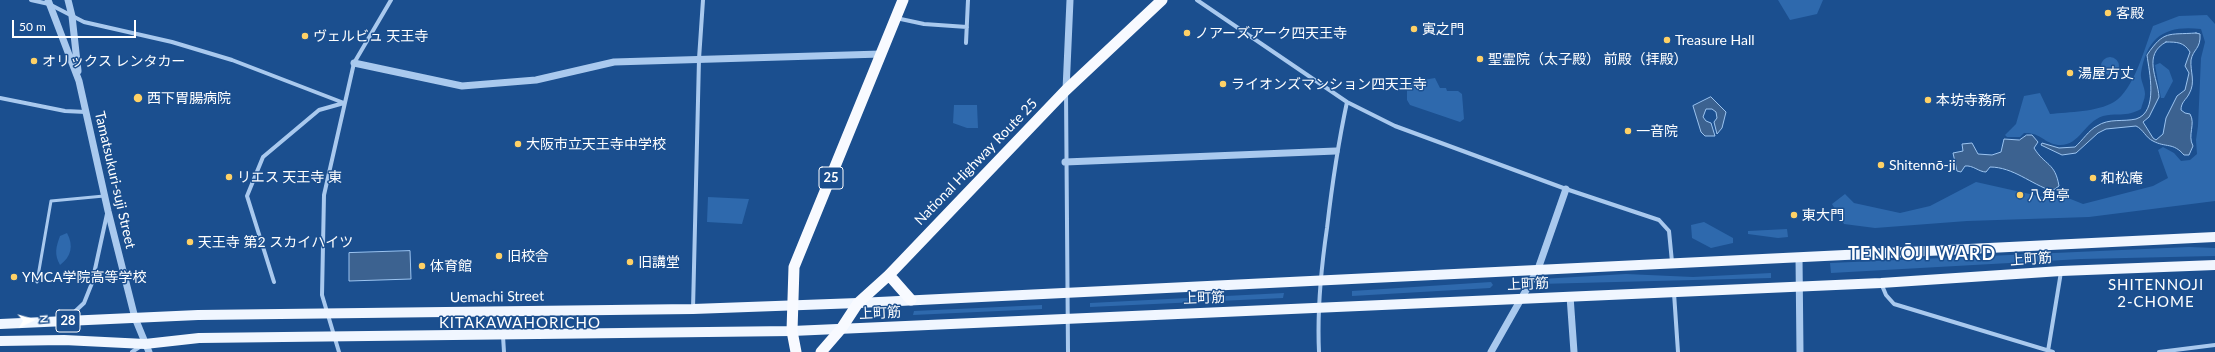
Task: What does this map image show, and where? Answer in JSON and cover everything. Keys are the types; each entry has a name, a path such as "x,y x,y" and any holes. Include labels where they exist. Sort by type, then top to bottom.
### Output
{"highway":[{"name":"25","path":"796,352 792,331 794,268 904,0"},
{"name":"National Highway Route 25","path":"821,352 841,329 858,303 889,275 1066,90 1162,0"},
{"path":"889,275 911,300"}],"main road":[{"name":"上町筋","path":"858,303 2215,237"},
{"name":"上町筋","path":"841,329 1881,283 2061,271 2215,265"},
{"name":"Uemachi Street","path":"135,318 327,313 693,309 858,303"},
{"name":"28","path":"0,324 135,318"},
{"name":"28","path":"0,341 64,340 147,348 199,338 792,331 841,329"}],"street":[{"path":"31,0 49,2 84,22 172,42 232,60 344,103"},
{"name":"Tamatsukuri-suji Street","path":"68,0 72,16 79,81"},
{"path":"340,352 322,295 324,195 354,63 391,0"},
{"path":"693,309 699,60 703,0"},
{"path":"966,43 968,0"},
{"path":"1068,352 1065,162 1066,90 1070,0"},
{"path":"1197,0 1347,102 1395,126 1566,189 1659,220 1669,231 1673,264"},
{"name":"Tamatsukuri-suji Street","path":"49,2 79,81 87,112 104,196 135,318 147,348"},
{"path":"896,18 924,24 967,27"},
{"path":"354,63 462,86 536,80 614,62 881,54"},
{"path":"0,98 65,111 87,112"},
{"path":"1319,352 1318,308 1321,281 1336,151 1347,102"},
{"path":"274,282 247,196 263,157 319,110 344,103"},
{"path":"1065,162 1336,151"},
{"path":"1491,352 1520,298 1538,269 1566,189"},
{"path":"63,322 84,303 92,283 108,211"},
{"path":"1799,257 1800,352"},
{"path":"1881,283 1886,295 1894,304 2050,352 2061,271"},
{"path":"1674,292 1678,352"},
{"path":"1570,296 1574,352"},
{"path":"503,335 504,352"},
{"path":"2159,352 2215,345"},
{"path":"132,352 147,348"}],"lane":[{"path":"37,282 51,201 104,196"}],"shaded area":[{"path":"1778,0 1823,0 1817,14 1790,20"},
{"path":"2207,15 2215,24 2215,201 2089,217 1967,221 1875,228 1844,224 1832,204 1845,194 1854,203 1900,213 1930,206 1976,182 2043,197 2063,196 2083,204 2153,186 2168,178 2158,150 2163,147 2174,153 2181,161 2190,160 2197,154 2196,140 2201,58 2205,42 2201,29 2189,28 2168,31 2153,42 2144,60 2141,73 2145,98 2141,109 2126,114 2108,115 2096,119 2076,138 2065,145 2053,144 2029,133 2024,133 2020,137 2007,137 2005,135 2016,124 2024,96 2040,93 2050,114 2091,110 2114,102 2121,96 2133,78 2153,26 2179,16"},
{"path":"2200,34 2200,39 2191,60 2191,90 2181,107 2181,110 2190,114 2192,118 2191,142 2193,146 2189,155 2184,155 2176,148 2153,141 2136,126 2106,129 2098,133 2076,153 2062,155 2041,145 2042,143 2059,148 2075,147 2091,130 2106,122 2131,120 2143,115 2148,108 2151,90 2147,55 2158,41 2167,35","holes":["2166,42 2183,44 2188,49 2190,52 2185,66 2189,73 2185,90 2177,96 2166,118 2163,134 2156,140 2153,138 2143,122 2149,117 2159,97 2153,60 2159,47"]},
{"path":"2106,57 2114,57 2119,62 2117,73 2114,75 2106,75 2101,70 2101,62"},
{"path":"2160,63 2169,70 2173,81 2164,98 2161,98 2155,65"},
{"path":"1435,78 1440,88 1446,88 1447,91 1458,91 1462,94 1464,119 1460,122 1410,105 1407,100 1407,87 1411,82"},
{"path":"1711,97 1726,112 1722,128 1717,134 1714,122 1717,118 1716,112 1712,109 1706,109 1703,117 1706,121 1711,123 1715,136 1705,136 1701,132 1693,106"},
{"path":"954,105 977,105 978,128 967,128 953,123"},
{"path":"2027,135 2032,135 2038,142 2034,148 2055,172 2059,186 2052,191 2014,173 1998,168 1990,167 1986,172 1965,166 1961,172 1957,171 1953,153 1963,151 1962,144 1972,143 1978,154 1992,155 2001,152 2004,139 2019,140"},
{"path":"708,197 749,199 742,224 707,222"},
{"path":"1704,222 1733,238 1733,243 1711,248 1692,238 1691,225"},
{"path":"1787,229 1788,237 1778,238 1748,234 1748,231"},
{"path":"67,233 71,247 69,255 60,265 56,254 57,247 60,236"},
{"path":"2189,247 2215,248 2215,256 2081,259 1831,273 1830,263"},
{"path":"410,251 411,279 349,281 349,253"},
{"path":"1771,273 1771,278 1539,284 1541,279 1626,274 1693,277"},
{"path":"1491,282 1493,285 1490,288 1352,296 1352,291"},
{"path":"1284,293 1283,298 1090,307 1090,303"},
{"path":"1042,305 1042,309 913,315 914,311"}],"place":[{"name":"客殿","path":"2108,13"},
{"name":"寅之門","path":"1414,29"},
{"name":"ノアーズアーク四天王寺","path":"1187,33"},
{"name":"ヴェルビュ 天王寺","path":"305,36"},
{"name":"Treasure Hall","path":"1667,40"},
{"name":"聖霊院（太子殿） 前殿（拝殿）","path":"1480,59"},
{"name":"オリックス レンタカー","path":"34,61"},
{"name":"湯屋方丈","path":"2070,73"},
{"name":"ライオンズマンション四天王寺","path":"1223,84"},
{"name":"西下胃腸病院","path":"138,98"},
{"name":"本坊寺務所","path":"1928,100"},
{"name":"一音院","path":"1628,131"},
{"name":"大阪市立天王寺中学校","path":"518,144"},
{"name":"Shitennō-ji","path":"1881,165"},
{"name":"リエス 天王寺 東","path":"229,177"},
{"name":"和松庵","path":"2093,178"},
{"name":"八角亭","path":"2020,195"},
{"name":"東大門","path":"1794,215"},
{"name":"天王寺 第2 スカイハイツ","path":"190,242"},
{"name":"旧校舎","path":"499,256"},
{"name":"旧講堂","path":"630,262"},
{"name":"体育館","path":"422,266"},
{"name":"YMCA学院高等学校","path":"14,277"}],"district":[{"name":"TENNŌJI WARD","path":"1922,254"},
{"name":"SHITENNOJI 2-CHOME","path":"2156,294"},
{"name":"KITAKAWAHORICHO","path":"520,323"}]}
